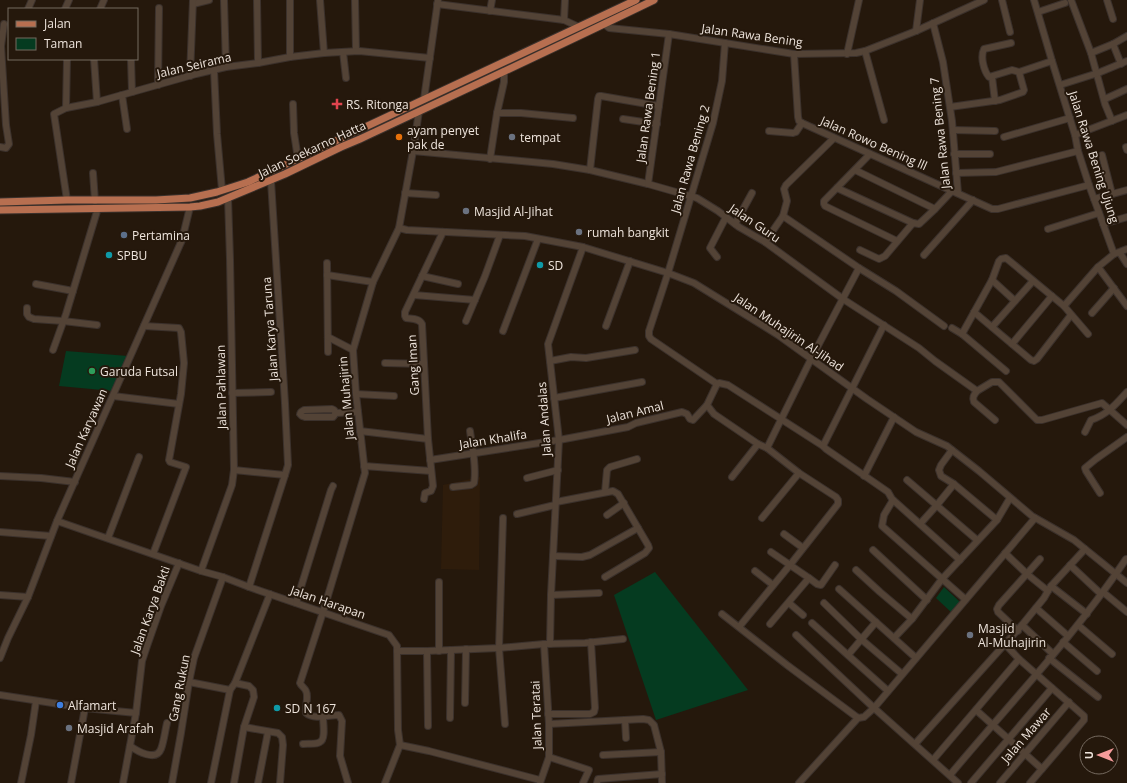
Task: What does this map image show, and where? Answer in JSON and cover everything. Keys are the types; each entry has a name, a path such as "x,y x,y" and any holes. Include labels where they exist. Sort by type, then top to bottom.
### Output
{"main road":[{"name":"Jalan Soekarno Hatta","path":"0,202 156,200 190,198 248,182 636,0"},
{"name":"Jalan Soekarno Hatta","path":"0,210 190,207 218,202 309,164 341,147 654,0"},
{"path":"305,156 309,164"}],"street":[{"path":"190,76 193,2 209,0"},
{"path":"224,0 226,67"},
{"path":"257,0 258,63"},
{"path":"290,0 290,57"},
{"path":"320,0 324,53"},
{"path":"355,0 356,52"},
{"path":"490,11 492,0"},
{"path":"564,20 565,0"},
{"path":"847,54 859,0"},
{"path":"916,31 920,0"},
{"path":"1002,0 1010,32"},
{"name":"Jalan Rawa Bening Ujung","path":"1034,0 1076,135 1078,151 1089,185 1103,224 1117,253 1127,264"},
{"path":"1071,0 1098,73 1112,121"},
{"path":"1107,0 1112,20"},
{"name":"Jalan Rawa Bening","path":"604,24 609,28 669,34 794,54 847,54 865,51 916,31 981,1"},
{"path":"424,99 438,2 490,11 564,20 579,26"},
{"path":"1038,12 1064,3"},
{"path":"158,85 159,8"},
{"name":"Jalan Rawa Bening 7","path":"933,23 942,62 953,130 956,173 955,192"},
{"path":"0,147 6,148 9,144 6,125 1,46 4,24"},
{"name":"Jalan Rawa Bening 1","path":"648,184 669,34"},
{"path":"1091,53 1113,44 1127,36"},
{"name":"Jalan Rawa Bening 2","path":"717,384 651,339 649,332 713,123 722,81 725,43"},
{"path":"1010,43 984,49 982,52 989,77 1012,70 1018,72 1052,60"},
{"path":"1060,85 1124,63 1113,44"},
{"path":"865,51 884,120"},
{"path":"343,52 346,78"},
{"name":"Jalan Seirama","path":"66,108 97,102 226,67 290,57 324,53 356,52 430,58"},
{"name":"Jalan Rowo Bening lll","path":"794,54 799,121 992,209 998,209 1089,185"},
{"path":"67,60 66,108 54,114 67,200"},
{"path":"94,60 97,102"},
{"path":"131,60 132,92"},
{"path":"214,70 217,134 222,190"},
{"path":"490,159 497,113 504,82 504,71"},
{"path":"950,107 995,101 1023,92 1024,90 1018,72"},
{"path":"992,77 995,101"},
{"path":"1105,99 1127,89"},
{"path":"122,95 127,129"},
{"path":"590,170 599,96 659,106"},
{"path":"293,104 294,133 298,159"},
{"name":"Jalan Muhajirin","path":"323,717 309,715 306,713 307,694 306,690 300,685 300,683 365,473 356,394 353,350 373,282 399,228 419,111"},
{"path":"497,113 521,113 573,118"},
{"path":"1076,135 1127,115"},
{"path":"1004,137 1070,118"},
{"path":"623,119 657,124"},
{"path":"770,131 793,133 796,132 802,122"},
{"path":"953,130 995,131"},
{"path":"765,242 782,216 787,202 784,189 786,185 834,138"},
{"name":"Jalan Guru","path":"413,151 553,164 590,170 697,198 765,242 843,299 919,348 977,391"},
{"path":"956,173 996,172 1078,151"},
{"path":"870,154 824,201 824,204 825,206 897,241"},
{"path":"954,154 990,154"},
{"path":"1102,155 1112,194"},
{"path":"855,170 935,209"},
{"path":"93,173 95,201"},
{"name":"Jalan Karya Taruna","path":"249,587 288,465 271,181"},
{"path":"837,188 913,223 919,224 955,192"},
{"path":"1094,199 1127,190"},
{"path":"405,193 436,195"},
{"path":"735,224 752,194"},
{"path":"0,197 0,202"},
{"name":"Jalan Pahlawan","path":"202,570 232,485 234,470 228,198"},
{"path":"924,255 973,200"},
{"name":"Jalan Karyawan","path":"0,658 2,647 28,597 57,521 182,240 190,207"},
{"path":"53,350 73,291 98,208"},
{"path":"1048,229 1099,213"},
{"path":"782,216 944,326"},
{"path":"717,257 710,248 726,217"},
{"path":"1103,224 1127,217"},
{"path":"860,250 880,259 882,258 913,223"},
{"name":"Jalan Muhajirin Al-Jihad","path":"399,228 407,230 525,236 583,247 668,272 694,283 778,335 916,432 947,446 1035,518 1074,540 1127,583"},
{"name":"Gang Iman","path":"424,499 425,492 431,491 433,486 428,439 422,324 421,321 406,318 405,312 443,232"},
{"path":"466,321 500,235"},
{"path":"503,331 538,239"},
{"name":"Jalan Andalas","path":"547,644 559,440 548,344 583,247"},
{"path":"1064,306 1098,267 1117,253 1127,250"},
{"path":"962,334 992,280 999,260 1006,258 1064,306 1088,334"},
{"path":"327,262 328,352"},
{"path":"606,326 630,262"},
{"path":"1098,267 1127,306"},
{"path":"767,448 811,359 859,268"},
{"path":"327,275 373,282"},
{"path":"422,276 458,284"},
{"path":"992,280 1015,301"},
{"path":"992,327 1033,281"},
{"path":"36,284 73,291"},
{"path":"1092,313 1114,288"},
{"path":"414,295 475,300"},
{"path":"1012,344 1052,296"},
{"path":"27,308 27,314 29,317 34,319 97,325"},
{"path":"974,312 1034,361 1071,315"},
{"path":"823,446 884,325"},
{"path":"144,326 179,328 184,363 179,404 169,461 186,467 153,554"},
{"path":"952,328 962,334 1006,370"},
{"path":"328,337 353,350"},
{"path":"550,360 571,357 586,358 635,350"},
{"path":"385,363 424,364"},
{"path":"554,398 642,382"},
{"path":"995,420 974,402 973,395 992,382 999,382 1037,420 1042,420 1100,403 1104,404 1127,425"},
{"path":"739,627 838,504 838,500 836,497 799,473 767,448 758,444 714,414 707,405 717,384 719,383 728,386 823,446 826,450 888,492 892,500 960,560"},
{"path":"232,393 271,392"},
{"path":"1085,432 1091,420 1110,410 1127,392"},
{"path":"356,394 394,396"},
{"path":"113,396 179,404"},
{"name":"Jalan Amal","path":"559,440 628,427 636,423 682,412 687,414 690,419 693,420 707,405"},
{"path":"336,413 332,409 304,410 300,414 305,417 333,417 336,413 358,412"},
{"path":"864,476 894,417"},
{"path":"360,431 428,439"},
{"path":"453,487 471,485 474,483 473,454 470,431"},
{"path":"1100,493 1085,468 1127,437"},
{"name":"Jalan Khalifa","path":"430,460 559,440"},
{"path":"732,478 745,459 758,444"},
{"path":"952,450 941,465 939,470 941,476 954,484 997,520"},
{"path":"738,455 745,459"},
{"path":"108,538 138,457"},
{"path":"605,492 607,470 610,467 637,460"},
{"path":"364,466 431,471"},
{"path":"234,470 285,475"},
{"path":"527,478 558,470"},
{"path":"762,518 799,473"},
{"path":"0,476 41,478 75,482"},
{"path":"907,480 977,540"},
{"path":"920,524 954,484"},
{"path":"296,603 333,486"},
{"path":"517,514 556,503 605,492 616,492 649,548 646,553 605,577"},
{"path":"894,638 912,619 942,579 997,520 1010,498"},
{"path":"892,500 884,515 882,526 966,599"},
{"path":"606,515 624,504"},
{"path":"502,518 499,648 505,724"},
{"path":"799,783 858,718 864,717 874,708 1035,518"},
{"name":"Jalan Harapan","path":"57,521 179,563 223,576 249,587 389,635 397,646 397,651"},
{"path":"552,556 582,557 590,555 638,528"},
{"path":"0,532 51,536"},
{"path":"784,534 803,548"},
{"path":"915,744 1018,630 1044,598 1049,588 1085,549"},
{"path":"873,550 927,600"},
{"path":"771,552 817,584 821,585 835,565"},
{"path":"1005,553 1027,574 1087,614"},
{"path":"1018,630 998,612 997,609 1040,559"},
{"path":"950,775 1078,625 1127,559"},
{"name":"Jalan Karya Bakti","path":"123,783 136,713 142,661 179,563"},
{"path":"1070,565 1102,593 1127,612"},
{"path":"856,570 912,619"},
{"path":"755,571 773,585"},
{"name":"Gang Rukun","path":"172,783 194,658 223,576"},
{"path":"770,624 789,603 808,578"},
{"path":"439,582 439,650"},
{"path":"839,589 916,658"},
{"path":"551,595 599,593"},
{"path":"211,783 230,690 235,683 270,594"},
{"path":"0,595 28,597"},
{"path":"789,603 803,615"},
{"path":"824,603 861,639 902,674"},
{"path":"1036,608 1068,636"},
{"path":"722,614 858,718"},
{"path":"848,655 876,622"},
{"path":"812,623 888,691"},
{"path":"1022,625 1051,656 1098,697"},
{"path":"1078,625 1112,654"},
{"path":"796,635 874,708 958,783"},
{"path":"385,783 400,745 398,730 397,651 499,648 623,639"},
{"path":"548,714 590,714 594,712 596,708 592,642"},
{"path":"1063,642 1097,671"},
{"name":"Jalan Teratai","path":"540,782 549,757 547,644"},
{"path":"1005,644 1019,659 1069,702 1085,718 1030,783"},
{"path":"465,703 466,649"},
{"path":"450,718 451,650"},
{"path":"427,651 428,726"},
{"path":"933,760 1019,659"},
{"path":"189,682 230,690"},
{"path":"234,783 244,727 254,697 253,690 249,686 235,683"},
{"path":"971,783 1052,688"},
{"path":"0,695 85,708 136,713"},
{"path":"21,783 31,736 36,701"},
{"name":"Jalan Mawar","path":"1000,783 1069,702"},
{"path":"71,783 85,708"},
{"path":"976,710 1042,769"},
{"path":"303,744 319,743 323,738 323,717 339,715 342,721 340,756 348,783"},
{"path":"625,720 626,738"},
{"path":"549,724 649,720 654,725 661,752 662,783"},
{"path":"130,746 138,751 151,755 157,754 161,750 166,723"},
{"path":"244,727 278,734 282,737 283,745 280,783"},
{"path":"258,783 268,732"},
{"path":"400,745 429,751 540,782"},
{"path":"602,755 661,752"},
{"path":"549,757 589,770 583,783"},
{"path":"597,783 598,779 662,774"}],"shaded area":[{"path":"480,477 479,570 441,569 443,485"}],"green space":[{"name":"Garuda Futsal","path":"66,351 128,356 113,391 59,386"},
{"path":"655,572 748,690 656,720 614,595"},
{"path":"944,587 960,602 952,613 936,598"}],"place":[{"name":"RS. Ritonga","path":"337,104"},
{"name":"ayam penyet pak de","path":"399,137"},
{"name":"tempat","path":"512,137"},
{"name":"Masjid Al-Jihat","path":"466,211"},
{"name":"rumah bangkit","path":"579,232"},
{"name":"Pertamina","path":"124,235"},
{"name":"SPBU","path":"109,255"},
{"name":"SD","path":"540,265"},
{"name":"Garuda Futsal","path":"92,371"},
{"name":"Masjid Al-Muhajirin","path":"970,635"},
{"name":"Alfamart","path":"60,705"},
{"name":"SD N 167","path":"277,708"},
{"name":"Masjid Arafah","path":"69,728"}]}
